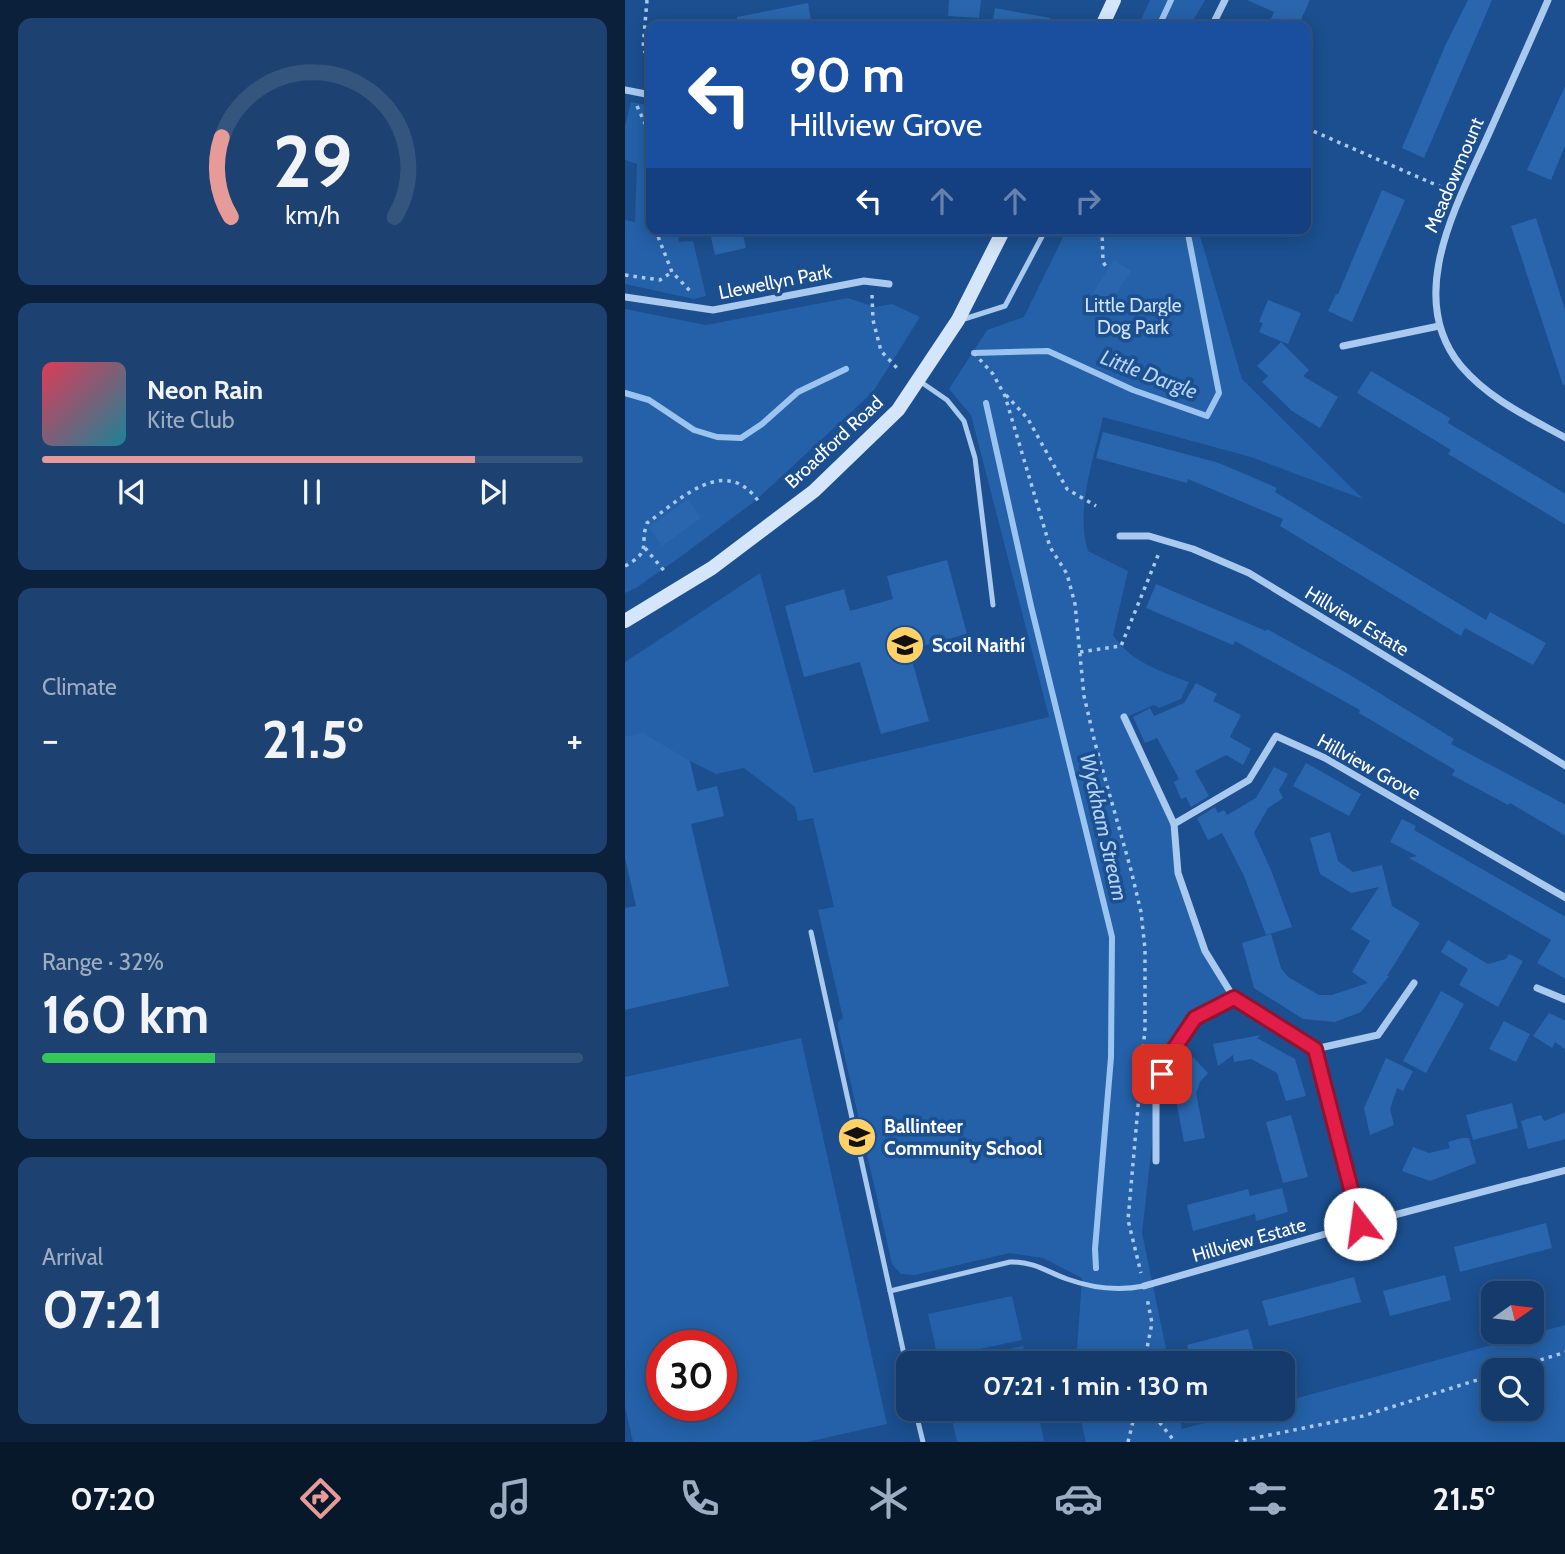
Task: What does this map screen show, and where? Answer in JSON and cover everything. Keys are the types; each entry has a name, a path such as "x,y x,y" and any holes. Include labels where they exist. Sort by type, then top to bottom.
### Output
{"street":[{"path":"1104,21 1114,0"},
{"path":"1214,21 1225,0"},
{"name":"Meadowmount","path":"1548,0 1461,196 1442,245 1436,285 1439,326 1459,364 1488,394 1565,438"},
{"path":"628,91 646,94"},
{"name":"Broadford Road","path":"625,621 712,568 814,491 898,410 959,320 1001,235"},
{"name":"Llewellyn Park","path":"625,297 713,310 864,281 889,284"},
{"path":"1343,346 1439,326"},
{"name":"Hillview Estate","path":"1120,536 1149,536 1193,549 1249,573 1565,766"},
{"path":"1124,717 1174,824 1178,873 1205,951 1234,998 1315,1049 1360,1224"},
{"name":"Hillview Grove","path":"1174,824 1249,780 1276,736 1325,758 1565,898"},
{"path":"1315,1049 1378,1035 1414,983"},
{"path":"1537,988 1565,1000"},
{"path":"1156,1161 1156,1090 1168,1058 1195,1018 1234,998"},
{"name":"Hillview Estate","path":"1144,1286 1360,1224 1565,1170"}],"lane":[{"path":"959,320 1005,306 1043,235"},
{"path":"918,380 946,400 964,421 975,458 993,605"},
{"path":"811,932 903,1351"},
{"path":"890,1291 1010,1262 1025,1261 1082,1283 1124,1290 1144,1286"},
{"path":"918,1421 923,1442"}],"path":[{"path":"646,54 643,48 647,0"},
{"path":"628,91 646,126"},
{"path":"1311,130 1461,196"},
{"path":"657,235 672,272 682,283"},
{"path":"1102,235 1103,262 1107,268"},
{"path":"625,275 660,279 672,272"},
{"path":"872,282 876,337 881,351 897,368"},
{"path":"974,353 993,374 1002,391 1050,547 1067,574 1075,604 1084,696 1141,912 1145,949 1145,1028 1128,1220 1152,1324 1146,1351"},
{"path":"1002,391 1027,419 1067,489 1096,506"},
{"path":"625,566 641,555 645,548 647,523 701,485 716,480 733,481 744,486 759,502"},
{"path":"645,548 666,573"},
{"path":"1080,652 1121,646 1160,551"},
{"path":"1544,1359 1565,1352"},
{"path":"1235,1442 1363,1416 1481,1379"},
{"path":"1128,1442 1133,1421"},
{"path":"1158,1421 1175,1442"}],"green space":[{"path":"1150,0 1205,0 1193,21 1140,21"},
{"path":"631,102 646,105 646,235 678,235 679,242 693,241 706,296 694,299 625,284 625,220 635,222 637,164 625,160 625,126"},
{"name":"Little Dargle Dog Park","path":"1064,235 1200,235 1242,379 1363,499 1251,457 1103,417 1085,501 1088,551 1128,571 1113,635 1137,659 1189,682 1181,699 1159,708 1154,705 1129,716 1174,824 1179,877 1205,951 1228,996 1191,1013 1162,1056 1142,1233 1167,1351 1077,1351 1082,1278 1043,1258 1010,1253 915,1275 901,1274 892,1264 838,1027 838,1022 843,1018 818,910 834,907 813,818 798,821 795,807 744,768 716,774 690,761 625,737 625,662 760,573 814,773 1049,717 971,415 949,389 987,330 1024,317"},
{"path":"848,298 875,307 892,304 920,317 873,392 755,501 683,555 625,593 625,309 706,325"},
{"path":"801,1038 887,1424 807,1442 633,1442 625,1407 625,1077"},
{"path":"1012,1296 1022,1340 971,1351 936,1351 928,1314"},
{"path":"1565,1325 1565,1442 1086,1442 1081,1421 1180,1421 1182,1429 1212,1421 1295,1421 1295,1399 1495,1344 1544,1344 1544,1331"},
{"path":"1023,1346 1024,1351 999,1351"},
{"path":"952,1421 1040,1421 1044,1441 957,1442"}],"building":[{"path":"949,0 981,0 979,18 948,16"},
{"path":"1247,0 1310,0 1300,21 1270,21 1274,12"},
{"path":"1468,0 1492,0 1424,158 1402,148 1445,46"},
{"path":"808,3 811,20 737,21 737,17"},
{"path":"995,8 1050,18 1050,21 993,21"},
{"path":"1566,84 1565,146 1551,180 1527,170"},
{"path":"1382,190 1405,200 1352,322 1328,311 1338,294"},
{"path":"1536,218 1566,313 1566,384 1563,385 1511,226"},
{"path":"743,235 746,248 715,255 711,237"},
{"path":"1114,260 1131,271 1109,305 1092,294"},
{"path":"1268,300 1301,313 1288,344 1259,332 1263,323 1259,322"},
{"path":"1281,342 1309,370 1303,376 1338,397 1320,428 1292,411 1262,382 1268,376 1257,366"},
{"path":"1371,371 1450,418 1448,423 1566,494 1566,525 1448,454 1451,450 1357,393"},
{"path":"1103,432 1219,463 1277,488 1275,492 1486,620 1490,612 1546,643 1533,665 1465,628 1461,636 1280,526 1283,519 1188,479 1187,483 1096,458"},
{"path":"688,499 701,518 662,546 649,527"},
{"path":"947,560 967,634 909,650 929,721 881,734 860,662 804,677 785,606 844,589 850,611 893,599 887,576"},
{"path":"1156,584 1266,631 1267,629 1350,675 1454,739 1451,744 1566,805 1566,836 1510,803 1508,805 1452,775 1455,770 1359,713 1360,710 1235,641 1233,645 1146,608"},
{"path":"1196,683 1217,694 1213,701 1241,715 1230,737 1251,749 1243,765 1226,755 1195,771 1209,796 1191,807 1186,797 1181,799 1174,782 1179,779 1157,738 1145,743 1133,717 1150,708 1154,716 1184,703"},
{"path":"643,733 690,761 697,791 717,786 724,816 691,824 729,986 625,1010 625,908 636,906 625,858 625,737"},
{"path":"1306,763 1361,794 1349,816 1293,786"},
{"path":"1274,767 1288,774 1279,790 1283,798 1268,808 1254,833 1292,927 1266,935 1244,876 1222,833 1208,840 1197,818 1215,807 1218,813 1224,810 1227,815 1256,798"},
{"path":"1402,819 1416,826 1414,830 1564,916 1566,914 1566,979 1537,963 1551,940 1409,858 1417,856 1390,842"},
{"path":"1330,832 1338,861 1353,872 1382,865 1392,906 1420,923 1389,976 1361,1012 1335,1022 1303,1019 1254,988 1242,943 1271,934 1281,968 1288,977 1319,995 1332,995 1368,983 1352,972 1370,941 1351,929 1379,887 1351,893 1320,874 1310,838"},
{"path":"1448,940 1488,964 1506,959 1509,954 1523,961 1498,1007 1459,985 1468,969 1441,952"},
{"path":"1441,991 1464,1004 1426,1073 1403,1061"},
{"path":"1549,1013 1566,1021 1566,1050 1555,1042 1552,1048 1533,1036"},
{"path":"1504,1021 1530,1034 1516,1062 1489,1049"},
{"path":"1261,1035 1257,1038 1295,1059 1306,1096 1286,1101 1277,1073 1251,1059 1234,1062 1233,1055 1218,1066 1213,1044"},
{"path":"1193,1057 1208,1073 1200,1082 1196,1093 1205,1138 1184,1142 1174,1089"},
{"path":"1386,1058 1413,1071 1403,1091 1397,1088 1390,1109 1394,1125 1370,1135 1364,1108"},
{"path":"1512,1103 1518,1128 1473,1140 1466,1115"},
{"path":"1566,1112 1566,1139 1528,1149 1521,1121 1541,1115 1544,1121"},
{"path":"1291,1115 1308,1177 1283,1183 1266,1122"},
{"path":"1469,1138 1476,1163 1430,1181 1402,1171 1413,1147 1429,1153 1450,1148 1448,1142"},
{"path":"1282,1188 1288,1212 1256,1221 1255,1214 1193,1231 1187,1205 1248,1189 1250,1196"},
{"path":"1546,1223 1552,1248 1460,1272 1454,1247"},
{"path":"1445,1275 1451,1300 1390,1316 1383,1291"},
{"path":"1354,1277 1361,1302 1269,1326 1262,1301"},
{"path":"1248,1329 1254,1351 1189,1351 1187,1345"}],"waterway":[{"name":"Little Dargle","path":"1161,21 1171,0"},
{"name":"Little Dargle","path":"974,353 1048,351 1133,390 1207,416 1219,393 1188,235"},
{"name":"Little Dargle","path":"625,393 649,400 694,430 717,437 741,438 762,424 798,392 846,369"},
{"name":"Wyckham Stream","path":"986,403 1031,606 1112,937 1111,1057 1095,1249 1096,1268"}],"place":[{"name":"Scoil Naithí","path":"905,645"},
{"name":"Ballinteer Community School","path":"857,1137"}],"route":[{"path":"1162,1074 1168,1058 1195,1018 1234,998 1315,1049 1360,1224"}]}
